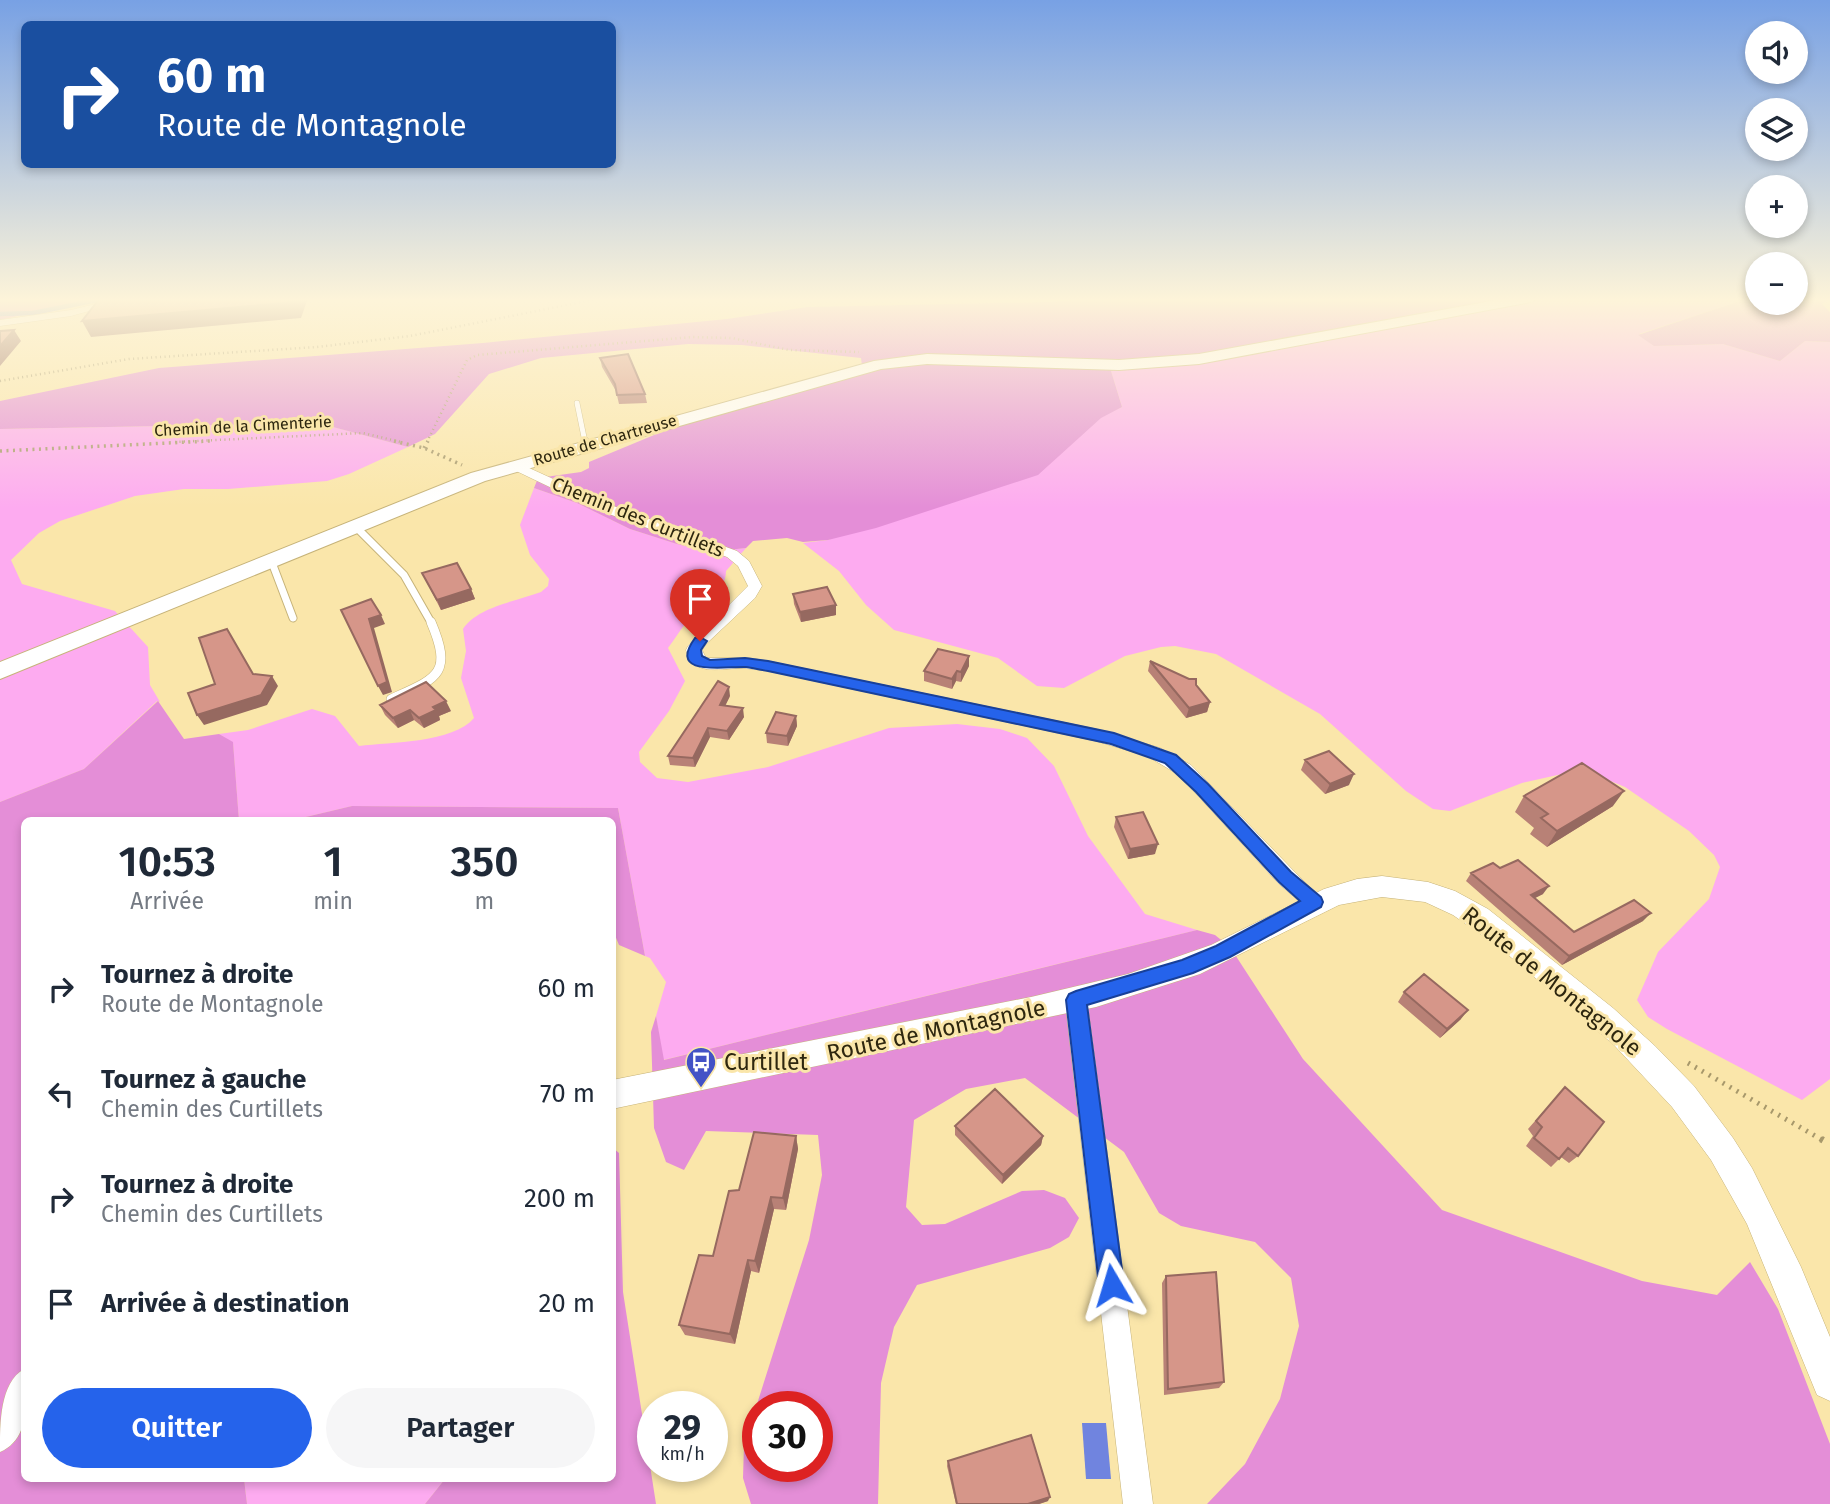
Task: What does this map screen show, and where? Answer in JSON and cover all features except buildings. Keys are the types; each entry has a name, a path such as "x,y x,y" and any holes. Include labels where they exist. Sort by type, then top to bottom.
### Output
{"main road":[{"name":"Route de Chartreuse","path":"0,671 478,477 868,368"}],"street":[{"name":"Chemin des Curtillets","path":"516,466 603,507 732,554 744,564 755,586 750,596 700,641 694,650 699,662 710,665 745,663 768,666 1105,737 1145,748 1170,759 1185,770 1285,877 1314,902"},
{"name":"Route de Montagnole","path":"616,1094 1076,1000 1198,962 1314,902 1342,893 1387,887 1431,893 1454,902 1487,923 1639,1048 1702,1119 1736,1172 1771,1239 1830,1382"},
{"path":"1076,1000 1138,1504"},
{"path":"0,1433 21,1394"}],"lane":[{"path":"577,402 586,445"},
{"path":"355,526 388,555 407,578 426,608 442,650 443,658 439,670 383,704"},
{"path":"271,560 293,618"}],"path":[{"path":"0,381 75,368"},
{"path":"424,448 463,368"},
{"name":"Chemin de la Cimenterie","path":"0,451 341,433 379,435 424,448 468,467 478,477"},
{"path":"1639,1048 1692,1064 1830,1144"}],"shaded area":[{"path":"158,368 508,368 489,374 435,434 408,447 318,423 0,429 0,401"},
{"path":"862,368 1128,368 1111,371 1122,407 1101,418 1038,475 876,528 828,540 803,542 787,538 753,541 746,548 709,552 630,529 577,503 534,488 538,478 581,472 589,468 589,462 671,428 863,373"},
{"path":"1128,368 1830,368 1830,1079 1802,1100 1648,1017 1637,1000 1658,952 1709,899 1720,867 1714,855 1689,831 1625,787 1591,773 1562,774 1522,783 1450,811 1433,809 1406,791 1320,714 1216,654 1175,646 1161,647 1125,656 1064,688 1037,686 998,658 894,630 866,605 839,571 803,543 828,540 1122,407 1111,371"},
{"path":"318,423 408,447 327,481 228,489 184,489 135,496 60,521 39,533 11,560 22,584 115,611 148,647 150,685 160,702 157,701 84,769 0,802 0,429"},
{"path":"534,488 577,503 630,529 677,544 708,552 746,548 726,571 725,579 716,594 685,624 668,648 685,681 669,711 639,752 640,762 657,778 688,782 768,767 889,728 957,724 1000,729 1027,738 1054,766 1088,836 1145,914 1197,930 663,1060 656,1016 666,982 650,958 645,956 618,808 352,806 306,817 239,817 233,743 219,734 248,730 312,709 335,716 359,746 437,737 464,726 474,718 461,678 466,651 463,629 478,615 541,592 548,586 549,579 530,555 520,525"},
{"path":"158,701 184,739 219,734 233,742 239,817 21,817 21,1482 244,1482 247,1504 0,1504 0,802 84,769"},
{"path":"352,806 618,808 645,956 619,945 616,938 616,817 306,817"},
{"path":"1197,930 1215,935 1230,947 1303,1059 1442,1210 1642,1281 1717,1295 1750,1262 1778,1309 1830,1444 1830,1504 1207,1504 1245,1464 1280,1399 1299,1326 1291,1278 1255,1242 1181,1226 1159,1213 1124,1152 1025,1078 966,1089 914,1120 906,1207 922,1225 945,1224 1022,1191 1044,1190 1065,1198 1079,1218 1069,1237 1050,1248 917,1285 894,1327 881,1383 878,1504 751,1504 744,1482 833,1482 833,1391 761,1391 809,1240 822,1175 818,1135 706,1131 684,1170 666,1162 654,1128 651,1032 656,1016 664,1060"},
{"path":"616,1150 619,1153 623,1292 638,1391 637,1482 653,1482 656,1504 425,1504 443,1482 616,1482"},
{"path":"244,1482 443,1482 425,1504 247,1504"}],"water":[{"path":"1082,1423 1106,1423 1111,1479 1086,1479"}],"place":[{"name":"Curtillet","path":"701,1089"}],"route":[{"path":"700,641 694,650 695,657 699,662 710,665 745,663 768,666 1114,739 1145,748 1170,759 1185,770 1285,877 1314,902 1223,951 1186,967 1076,1000 1112,1285"}]}
